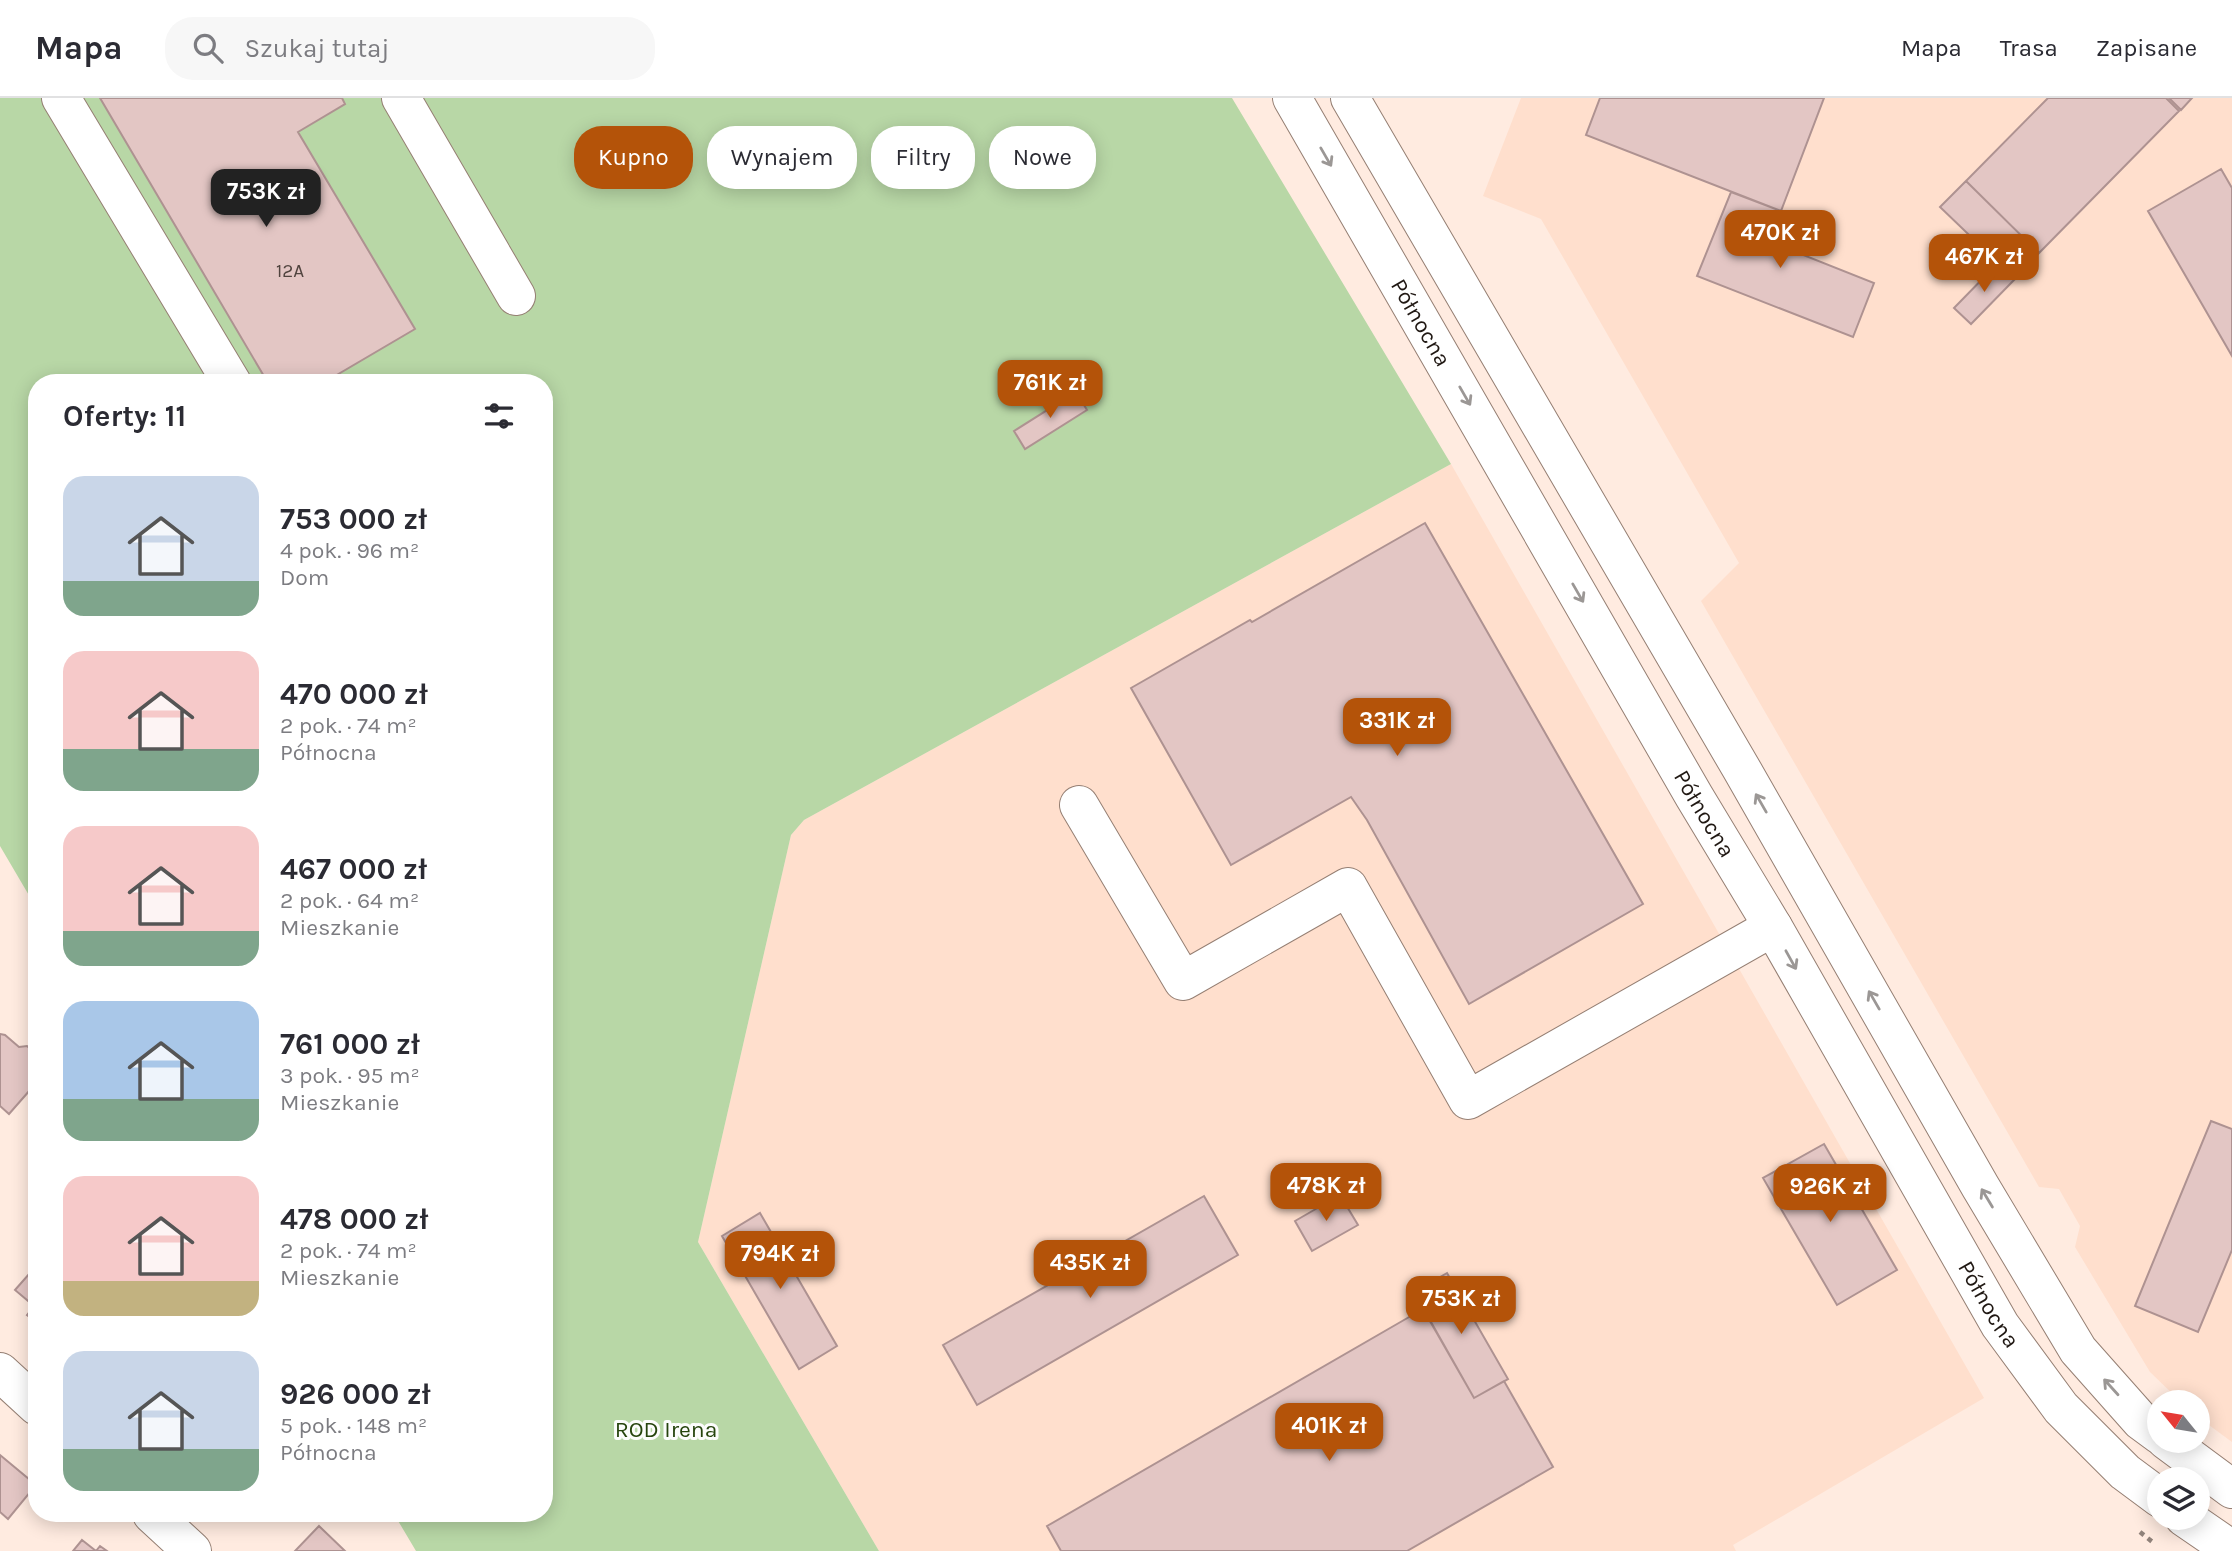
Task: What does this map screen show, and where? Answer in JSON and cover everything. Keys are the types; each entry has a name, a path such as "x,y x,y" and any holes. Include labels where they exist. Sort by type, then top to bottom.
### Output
{"street":[{"path":"61,98 227,374"},
{"path":"401,98 516,296"},
{"name":"Północna","path":"1292,98 1694,796 1773,927 2000,1325 2061,1408 2125,1472 2147,1488"},
{"path":"1350,98 1741,768 1980,1186 2078,1350 2147,1425"},
{"path":"1694,796 1741,768"},
{"path":"1079,805 1183,981 1348,887 1468,1100 1773,927"},
{"path":"0,1371 28,1397"},
{"path":"2184,1453 2232,1489"},
{"path":"161,1522 192,1551"},
{"path":"2203,1530 2232,1550"}],"shaded area":[{"path":"1521,98 2232,98 2232,1442 2210,1426 2210,1390 2169,1390 2150,1372 2075,1247 2080,1226 2059,1189 2039,1187 1701,601 1739,563 1541,219 1483,196"},
{"path":"1451,464 1984,1398 1733,1545 1736,1551 879,1551 698,1242 791,835 804,820"}],"green space":[{"name":"ROD Irena","path":"0,98 1232,98 1451,464 804,820 791,835 698,1242 879,1551 416,1551 399,1522 553,1522 553,374 28,374 28,894 0,846"}],"building":[{"path":"100,98 342,98 345,104 298,132 415,329 338,374 263,374"},
{"path":"1600,98 1824,98 1781,211 1586,135"},
{"path":"2048,98 2166,98 2179,111 2039,253 1966,181"},
{"path":"2169,98 2192,98 2181,110"},
{"path":"2221,169 2232,188 2232,356 2148,211"},
{"path":"1966,181 2039,253 2015,279 1940,207"},
{"path":"1731,192 1781,211 1768,241 1874,283 1853,337 1697,276"},
{"path":"1998,263 2015,279 1971,324 1954,308"},
{"path":"1076,392 1087,410 1025,449 1014,431"},
{"path":"1425,523 1643,904 1469,1004 1367,820 1351,797 1231,865 1131,688"},
{"path":"0,1034 19,1047 28,1047 28,1092 9,1114 0,1106"},
{"path":"2211,1121 2232,1129 2232,1250 2198,1332 2135,1306"},
{"path":"1824,1144 1897,1270 1837,1305 1763,1178"},
{"path":"1340,1195 1358,1225 1312,1251 1295,1221"},
{"path":"1204,1196 1238,1255 977,1405 943,1345"},
{"path":"760,1213 837,1346 799,1369 722,1236"},
{"path":"1447,1273 1508,1379 1474,1398 1414,1292"},
{"path":"28,1275 28,1301 15,1290"},
{"path":"1423,1309 1474,1398 1504,1381 1553,1467 1407,1551 1061,1551 1047,1526"},
{"path":"0,1455 28,1478 28,1495 8,1519 0,1512"},
{"path":"319,1526 345,1551 295,1551"},
{"path":"82,1540 96,1551 73,1551"}]}
